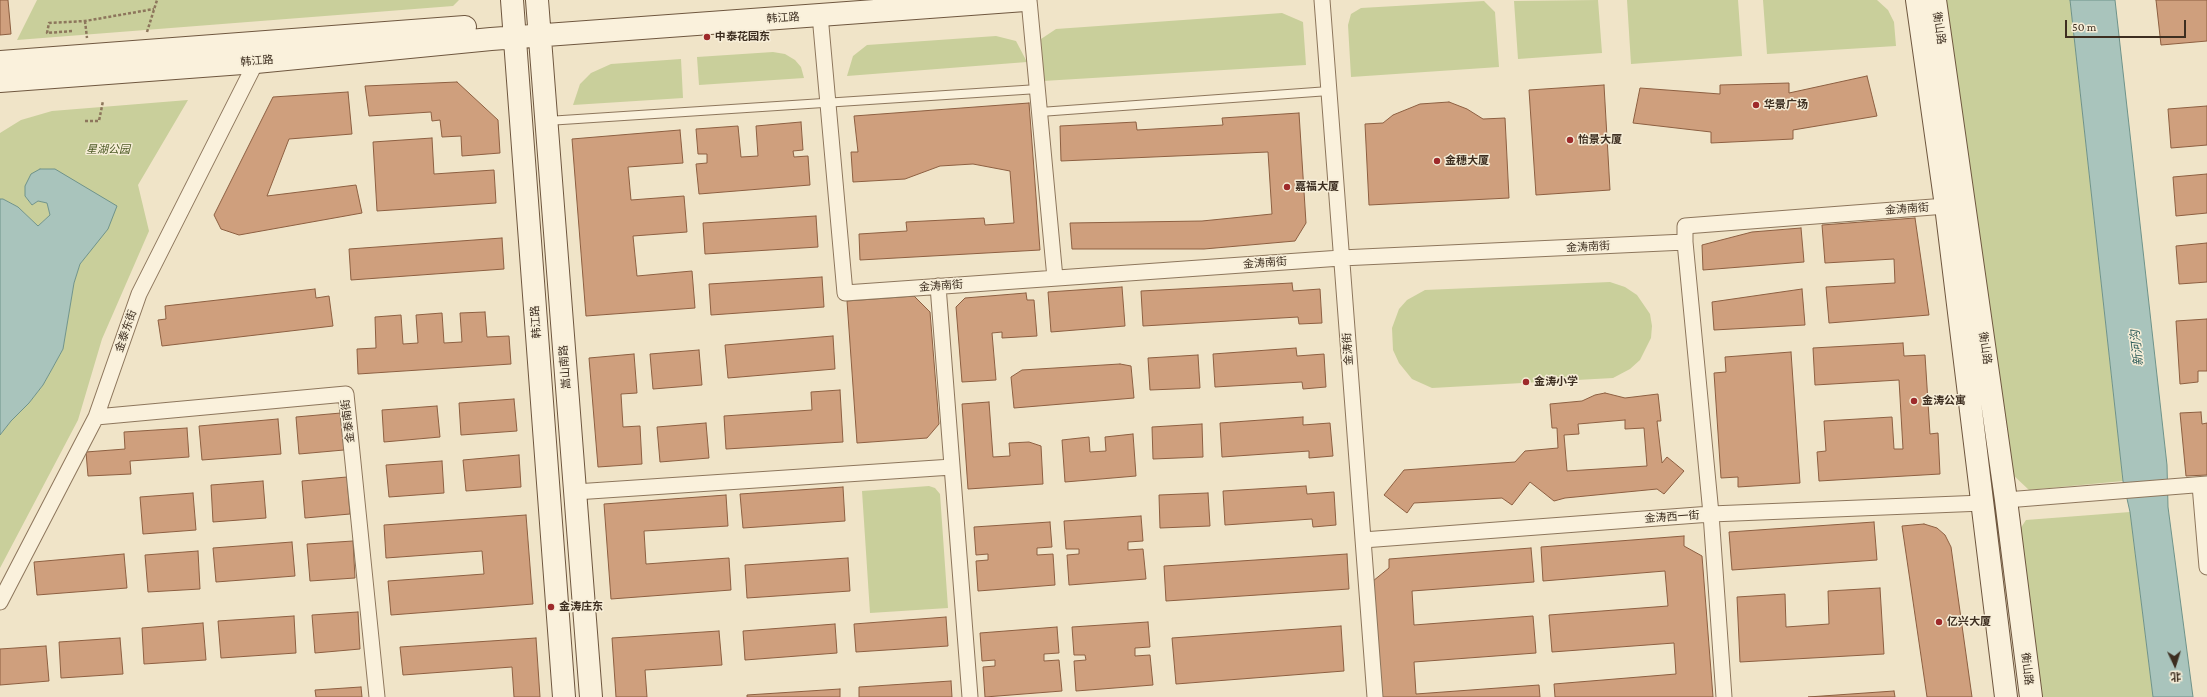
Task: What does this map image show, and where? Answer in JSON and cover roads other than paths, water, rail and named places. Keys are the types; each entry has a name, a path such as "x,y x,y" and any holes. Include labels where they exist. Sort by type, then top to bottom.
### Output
{"street":[{"path":"512,0 514,31"},
{"name":"嵩山南路","path":"537,0 591,697"},
{"name":"韩江路","path":"0,62 514,31 826,8 1025,0"},
{"path":"1029,0 1055,278"},
{"name":"金涛街","path":"1322,0 1375,697"},
{"name":"衡山路","path":"1917,0 1946,206 2006,697"},
{"name":"衡山路","path":"1935,0 2006,500 2031,697"},
{"name":"金涛南街","path":"826,8 828,102 845,292 1341,258 1685,242 1685,226 1946,206"},
{"name":"韩江路","path":"0,81 256,62 514,31"},
{"name":"韩江路","path":"514,31 564,697"},
{"name":"金泰东街","path":"0,602 96,417 139,294 256,62"},
{"path":"1685,242 1711,514 1724,697"},
{"path":"938,286 970,697"},
{"name":"金泰南街","path":"96,417 346,394 377,697"},
{"path":"575,492 952,467"},
{"path":"2006,500 2198,485 2207,567"},
{"name":"金涛西一街","path":"1363,540 1711,514 1982,503"}],"lane":[{"path":"546,121 1038,89"},
{"path":"1040,112 1329,91"}],"water":[{"name":"新河沟","path":"2070,0 2115,0 2167,465 2168,507 2193,697 2153,697 2130,512 2123,481"},
{"path":"40,169 55,169 117,206 108,229 80,264 74,283 63,349 43,385 0,435 0,199 3,199 18,207 38,226 50,215 47,203 38,201 32,205 25,196 25,186 31,174"}],"place":[{"name":"中泰花园东","path":"707,37"},
{"name":"华景广场","path":"1756,105"},
{"name":"怡景大厦","path":"1570,140"},
{"name":"金穗大厦","path":"1437,161"},
{"name":"嘉福大厦","path":"1287,187"},
{"name":"金涛小学","path":"1526,382"},
{"name":"金涛公寓","path":"1914,401"},
{"name":"金涛庄东","path":"551,607"},
{"name":"亿兴大厦","path":"1939,622"}],"park label":[{"name":"星湖公园","path":"108,150"}]}
